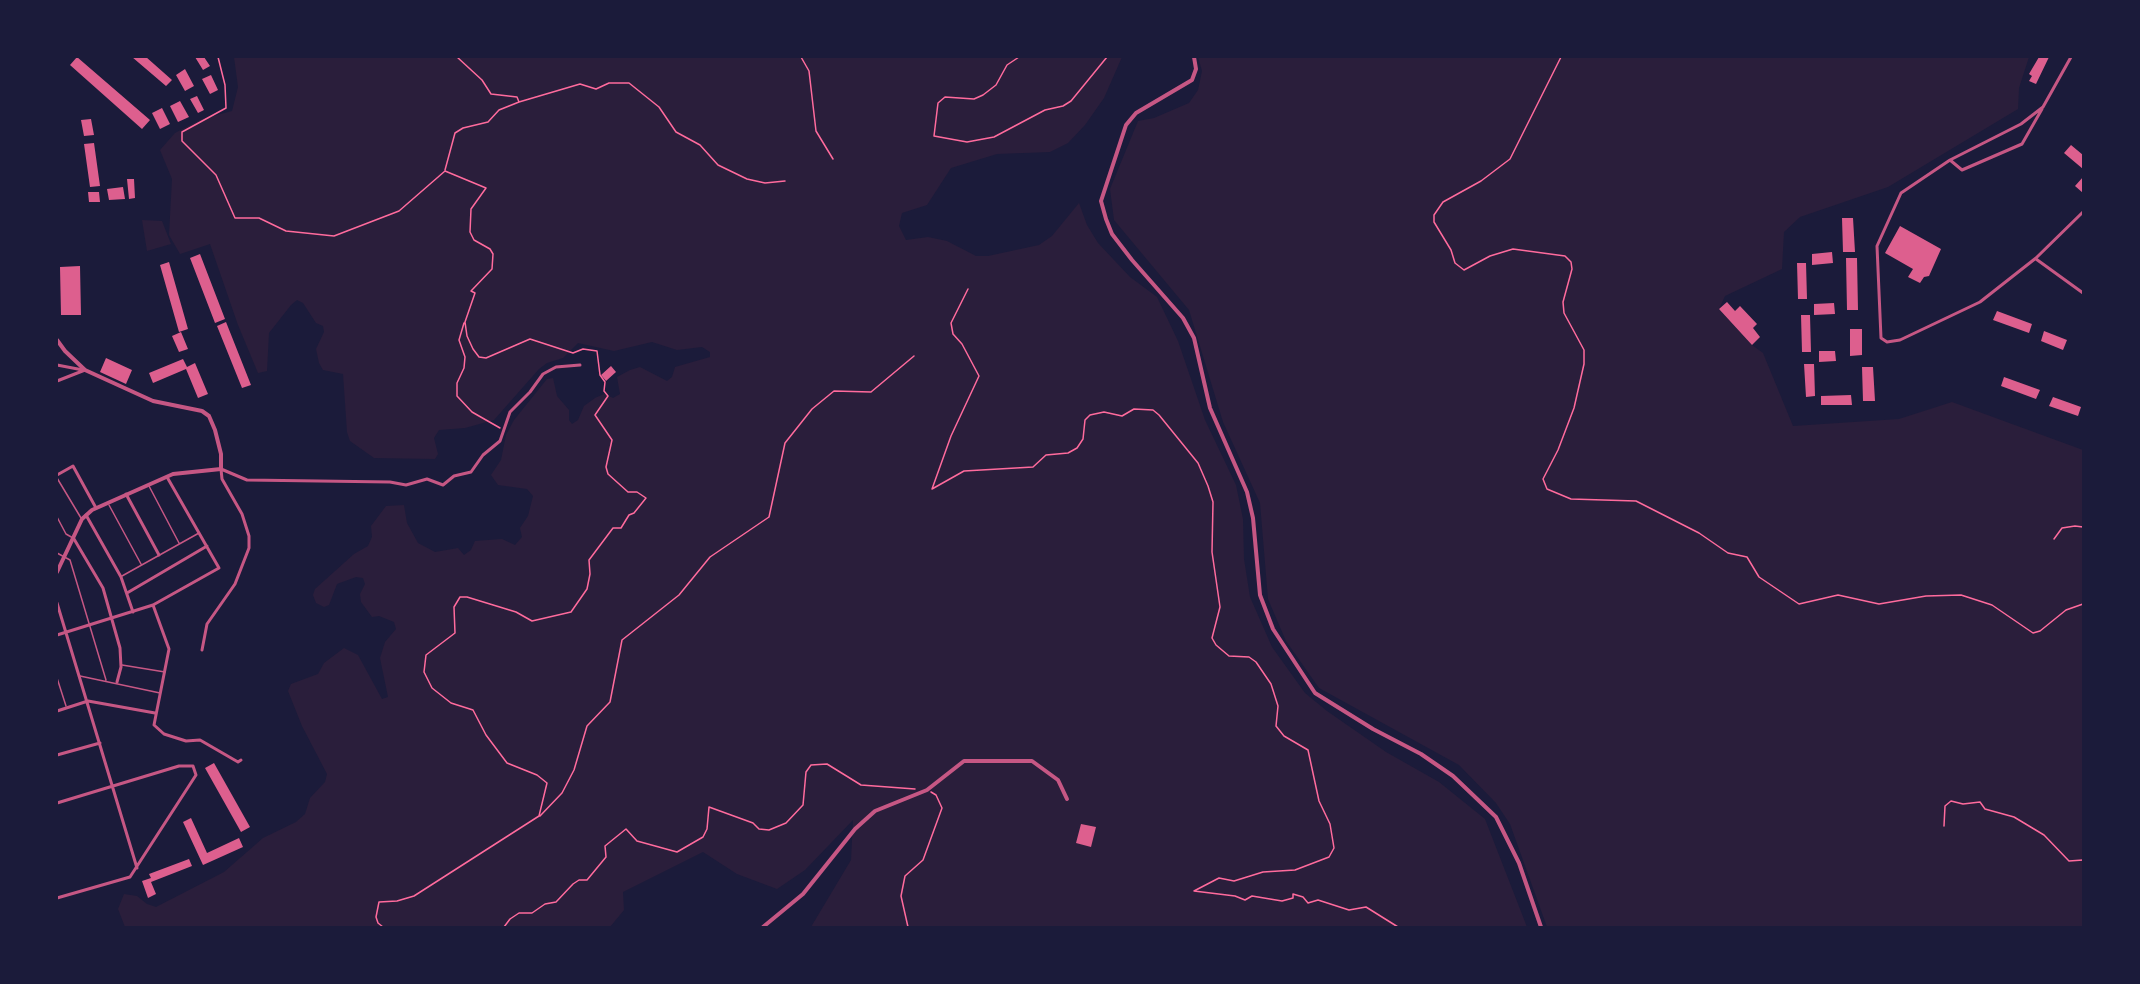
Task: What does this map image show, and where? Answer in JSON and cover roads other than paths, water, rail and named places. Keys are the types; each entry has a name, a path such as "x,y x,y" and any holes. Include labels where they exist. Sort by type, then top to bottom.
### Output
{"street":[{"path":"1194,57 1196,69 1192,80 1136,113 1126,125 1101,201 1106,219 1112,234 1184,318 1194,338 1210,408 1247,492 1253,518 1260,596 1273,629 1315,693 1372,729 1422,754 1452,776 1496,817 1519,863 1541,927"},
{"path":"1950,160 1962,170 2022,144 2071,57"},
{"path":"2043,107 2020,124 1950,160 1901,193 1880,237 1876,256 1881,338 1887,342 1900,340 1970,307 1995,292 2036,258 2083,212"},
{"path":"2036,258 2083,293"},
{"path":"57,340 85,370"},
{"path":"57,365 85,370 153,401 202,411 209,416 221,454 222,479 242,514 249,536 249,548 235,584 207,624 202,650"},
{"path":"57,572 84,517 96,508 126,494 181,472 221,469 248,480 390,482 406,485 427,479 443,484 454,476 471,471 500,441 510,411 530,392 543,374 556,367 580,365"},
{"path":"57,381 85,370"},
{"path":"57,477 73,466 96,508"},
{"path":"57,635 153,605 219,568 167,477"},
{"path":"126,494 159,555"},
{"path":"84,517 121,577 133,612"},
{"path":"74,539 103,588 120,648 121,664 117,682"},
{"path":"127,593 207,546"},
{"path":"57,603 138,868"},
{"path":"153,605 169,649 154,725 164,734 186,741 200,740 238,762 241,760"},
{"path":"57,711 88,701 155,713"},
{"path":"57,755 100,743"},
{"path":"763,927 803,894 855,829 875,811 927,790 964,761 1032,761 1058,780 1067,799"},
{"path":"57,803 180,766 193,766 196,775 138,868 130,877 57,898"}],"lane":[{"path":"57,477 84,517"},
{"path":"148,486 179,544"},
{"path":"107,503 141,565"},
{"path":"57,517 66,534 74,539"},
{"path":"121,577 199,533"},
{"path":"57,553 70,560 106,681"},
{"path":"121,664 166,672"},
{"path":"80,676 117,682 161,694"},
{"path":"57,678 66,708"},
{"path":"1614,927 1634,927"}]}
